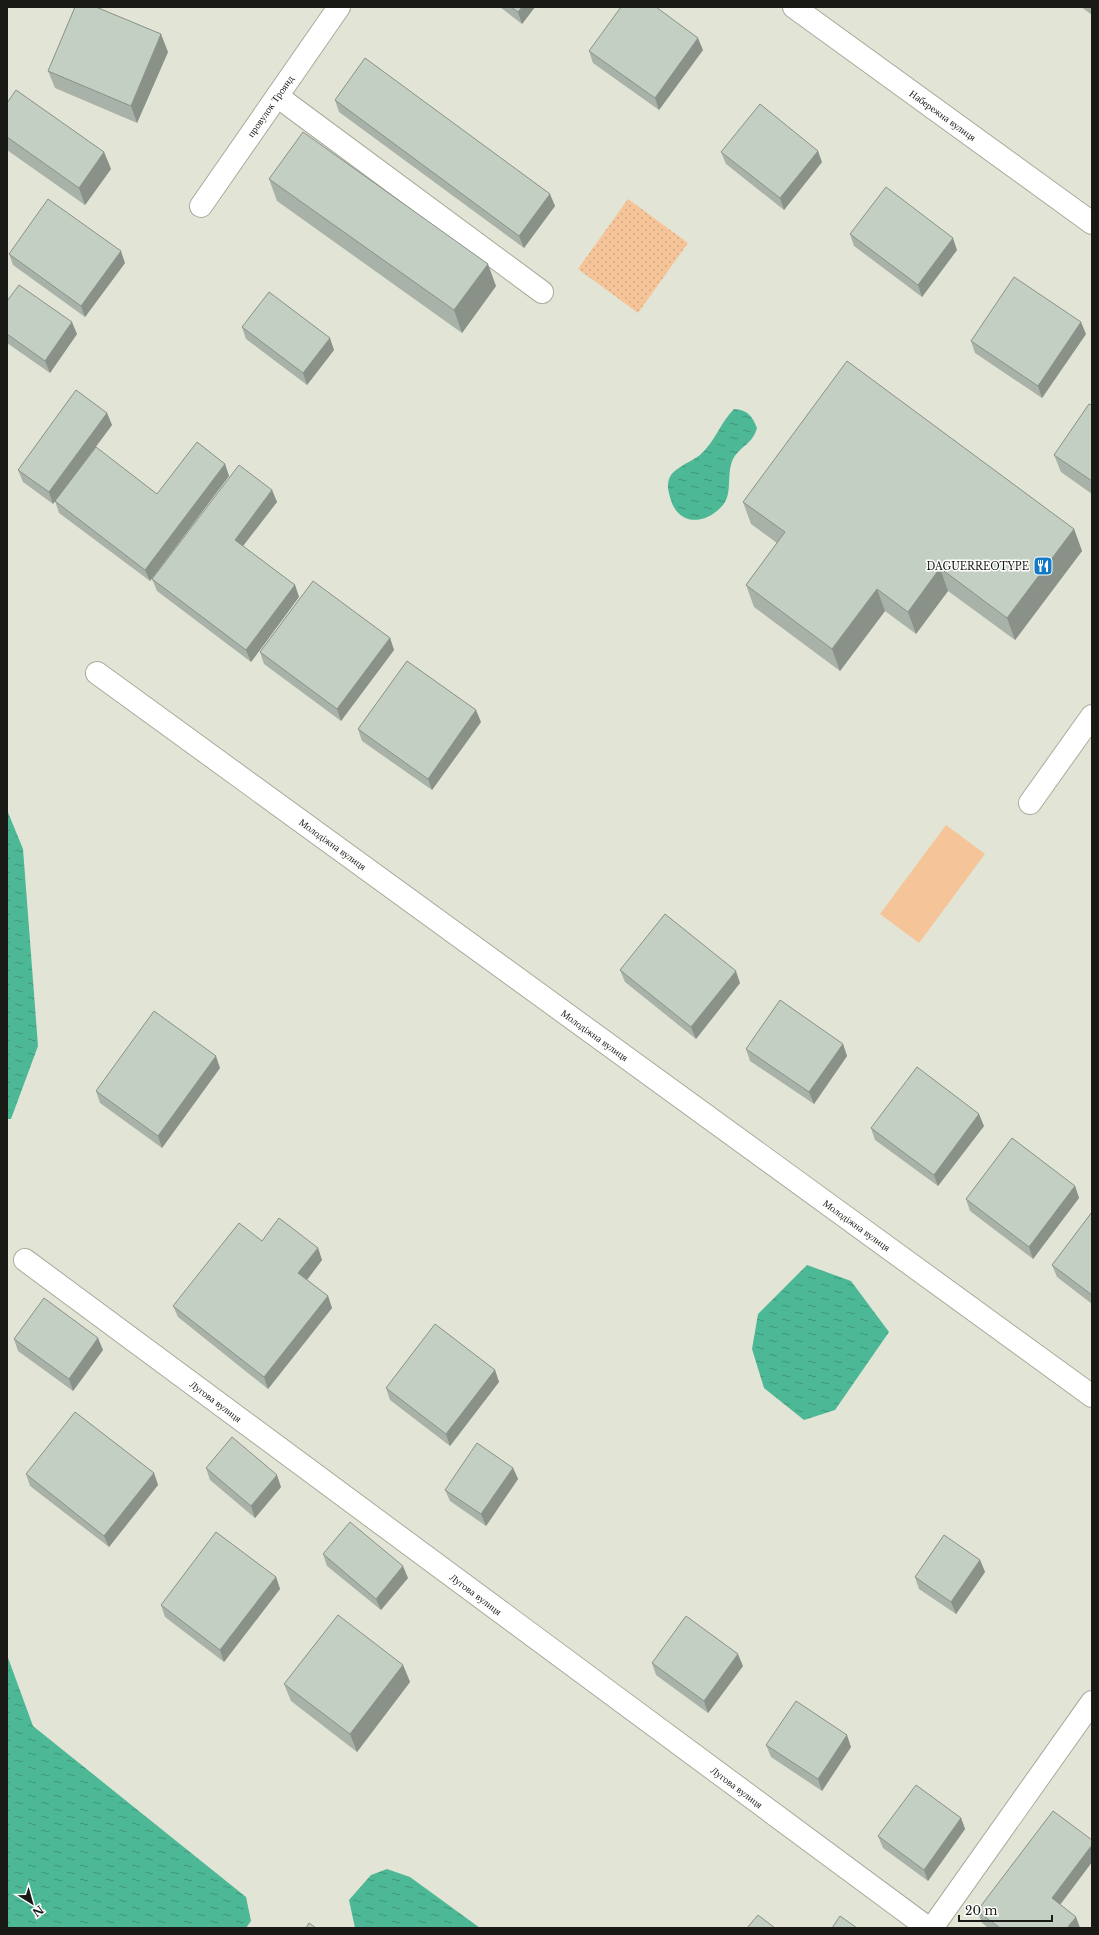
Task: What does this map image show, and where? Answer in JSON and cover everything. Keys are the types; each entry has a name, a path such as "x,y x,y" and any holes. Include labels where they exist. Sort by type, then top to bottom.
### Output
{"street":[{"name":"провулок Троянд","path":"201,206 339,7"},
{"name":"Набережна вулиця","path":"794,7 1092,223"},
{"path":"277,96 542,292"},
{"name":"Молодіжна вулиця","path":"97,673 1092,1396"},
{"path":"1030,803 1092,716"},
{"name":"Лугова вулиця","path":"25,1260 928,1928"},
{"path":"932,1928 1092,1702"}],"shaded area":[{"path":"628,199 688,243 638,313 578,269"},
{"path":"946,825 985,854 919,943 880,914"}],"water":[{"path":"734,409 749,414 757,428 755,434 749,442 736,454 733,459 726,500 716,512 708,517 692,520 685,518 674,507 668,490 669,479 678,468 696,458 705,450"},
{"path":"7,810 23,849 38,1046 11,1119 7,1119"},
{"path":"807,1265 851,1281 889,1332 835,1410 804,1420 764,1388 752,1349 758,1314"},
{"path":"7,1655 33,1726 246,1897 251,1921 246,1928 7,1928"},
{"path":"387,1869 410,1877 480,1928 355,1928 349,1900 371,1875"}],"building":[{"path":"75,7 96,7 161,34 131,106 48,71"},
{"path":"511,7 522,7 518,12"},
{"path":"621,7 656,7 698,38 655,98 589,51"},
{"path":"365,58 550,194 519,236 335,100"},
{"path":"16,90 104,152 79,188 7,137 7,103"},
{"path":"760,104 818,151 780,198 721,152"},
{"path":"303,132 488,264 454,310 269,179"},
{"path":"886,187 953,238 918,285 850,234"},
{"path":"48,199 121,251 81,306 9,254"},
{"path":"1014,277 1081,322 1038,386 971,341"},
{"path":"19,285 72,322 45,361 7,334 7,301"},
{"path":"269,292 330,338 303,373 242,327"},
{"path":"847,361 1074,529 1007,618 940,568 908,612 877,589 832,649 746,585 785,532 743,502"},
{"path":"76,390 107,413 49,492 18,470"},
{"path":"1089,404 1092,405 1092,481 1054,455"},
{"path":"197,442 225,464 145,570 55,501 96,447 157,494"},
{"path":"239,465 272,490 235,540 295,585 246,650 152,579"},
{"path":"313,581 390,638 337,709 260,652"},
{"path":"407,661 476,710 428,779 358,729"},
{"path":"665,914 736,971 691,1027 620,970"},
{"path":"780,1000 843,1044 809,1092 746,1049"},
{"path":"154,1011 216,1056 158,1136 96,1091"},
{"path":"917,1067 979,1114 934,1175 871,1128"},
{"path":"1012,1138 1075,1186 1029,1247 966,1199"},
{"path":"1092,1212 1092,1295 1052,1265"},
{"path":"279,1218 318,1248 298,1273 328,1296 264,1377 173,1306 239,1223 262,1241"},
{"path":"44,1298 98,1338 69,1379 14,1339"},
{"path":"435,1324 495,1370 446,1434 386,1388"},
{"path":"75,1412 154,1473 104,1536 26,1474"},
{"path":"232,1437 277,1475 251,1506 206,1468"},
{"path":"477,1443 513,1468 481,1514 445,1490"},
{"path":"350,1522 403,1566 376,1599 323,1554"},
{"path":"216,1532 276,1577 220,1650 161,1605"},
{"path":"944,1535 980,1560 951,1602 915,1577"},
{"path":"338,1615 403,1665 350,1734 284,1684"},
{"path":"686,1616 738,1654 704,1701 652,1663"},
{"path":"796,1701 847,1735 818,1779 766,1745"},
{"path":"916,1785 961,1818 924,1870 878,1836"},
{"path":"1053,1811 1092,1840 1092,1845 1052,1898 1076,1917 1067,1928 1000,1928 977,1911"},
{"path":"758,1915 775,1928 747,1928"},
{"path":"840,1916 857,1928 832,1928"},
{"path":"309,1923 316,1928 306,1928"}],"place":[{"name":"DAGUERREOTYPE","path":"1043,566"}]}
